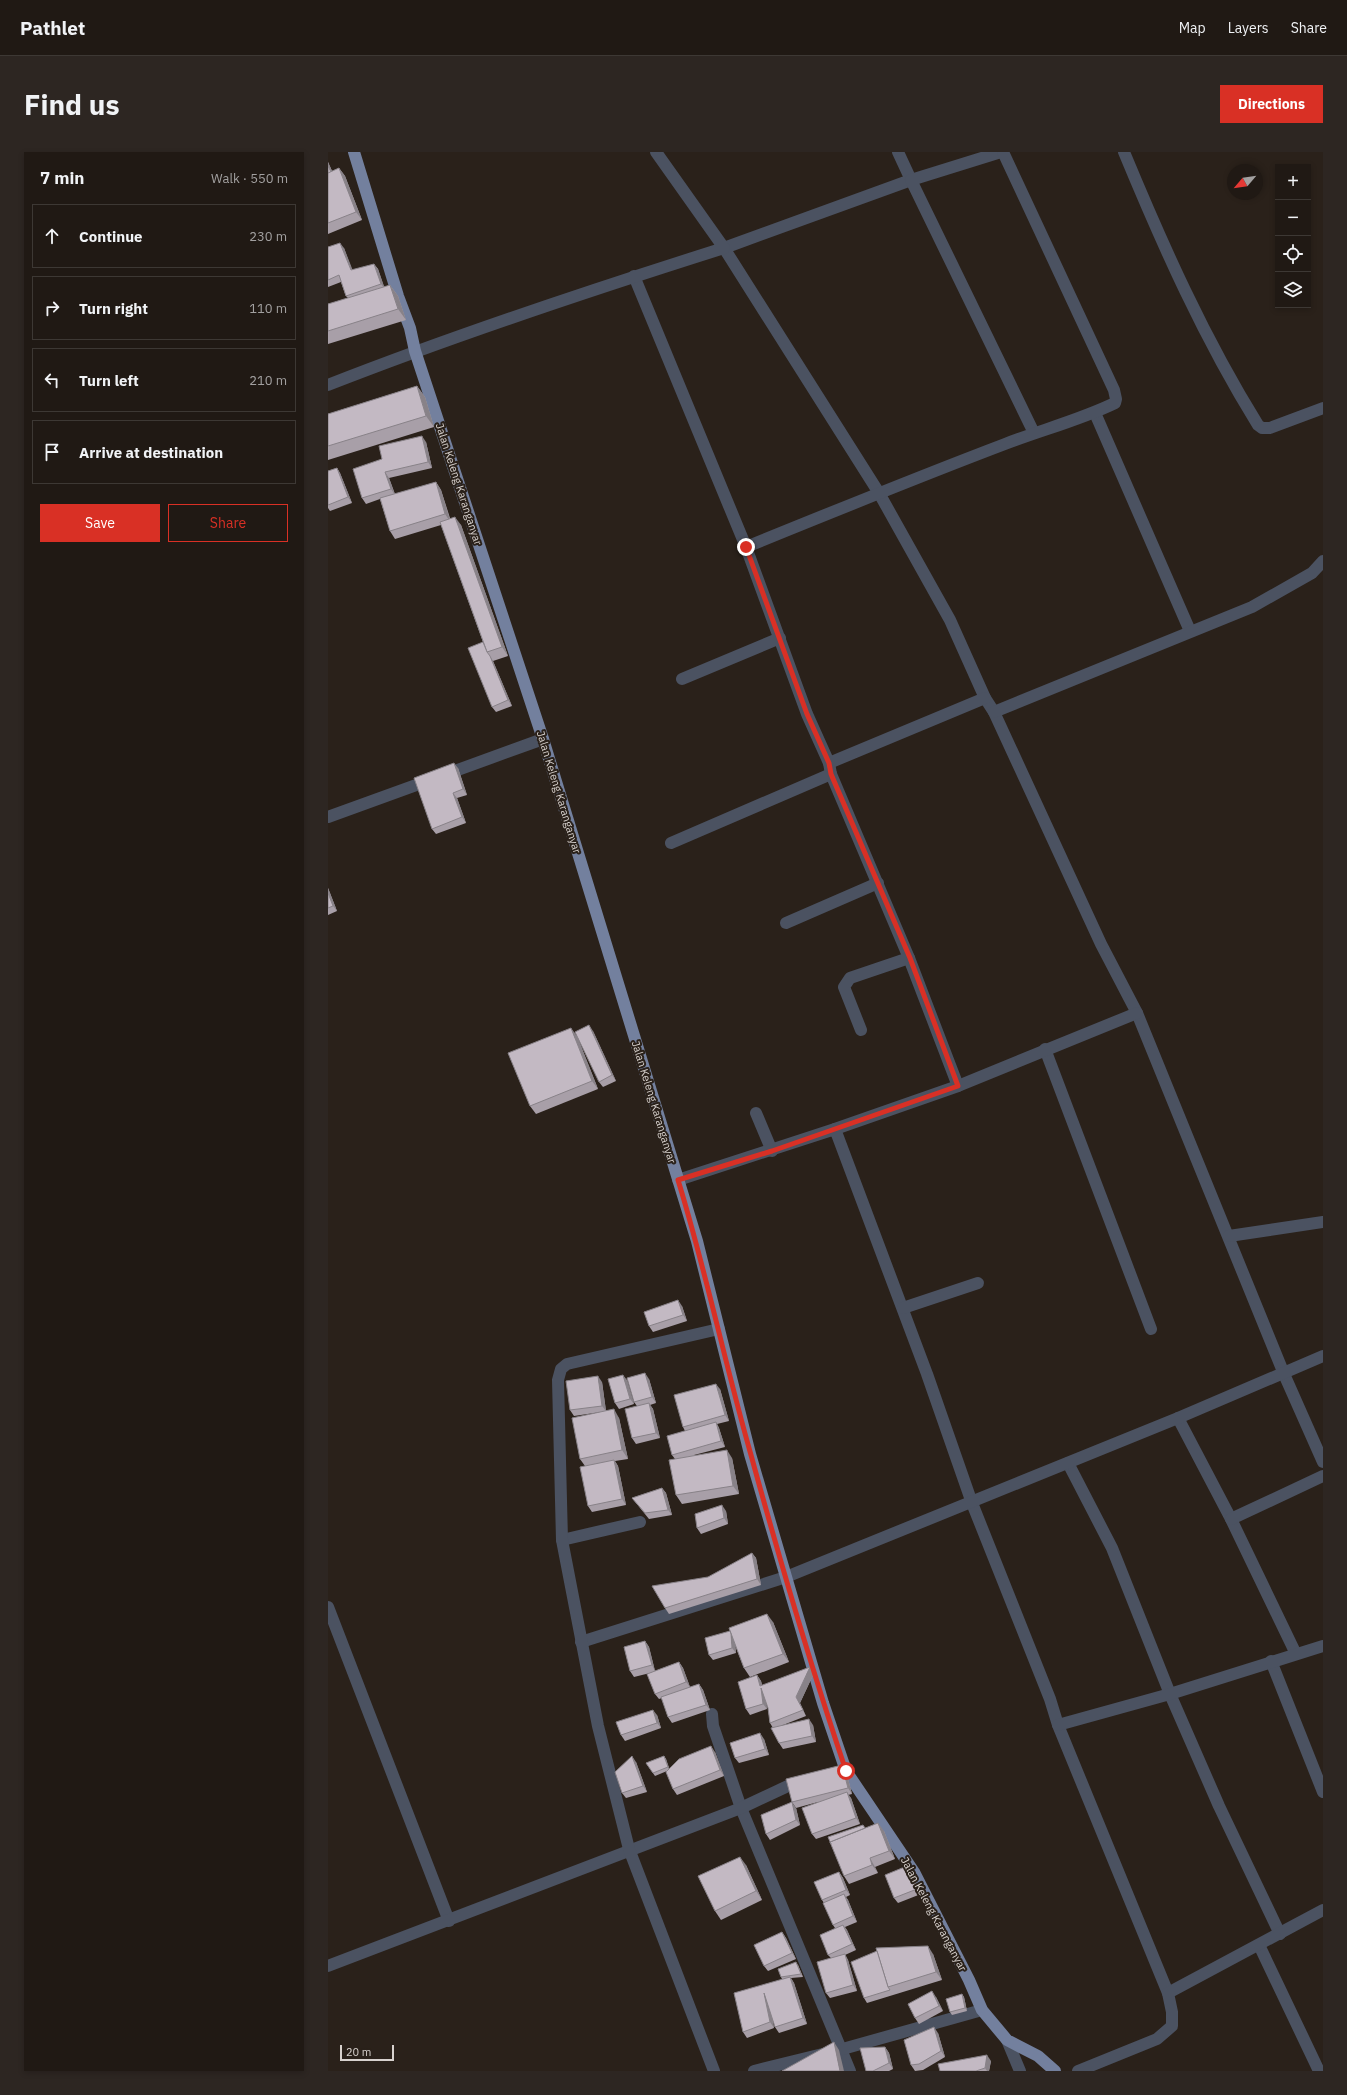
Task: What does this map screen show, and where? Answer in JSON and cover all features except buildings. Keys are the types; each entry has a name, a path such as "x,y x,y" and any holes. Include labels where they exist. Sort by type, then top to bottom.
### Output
{"main road":[{"name":"Jalan Keleng Karanganyar","path":"354,152 398,296 410,328 415,351 543,739 697,1241 750,1454 823,1702 846,1771 914,1872 982,2010 1007,2040 1038,2056 1055,2071"}],"street":[{"path":"656,152 724,248 879,493 950,620 985,698 994,712 1101,944 1137,1013 1284,1374 1323,1462"},
{"path":"898,152 910,180 1034,433"},
{"path":"328,385 415,351 634,276 724,248 910,180 1002,152 1114,390 1116,399 1115,403 1095,413 1034,433 879,493 746,547"},
{"path":"1124,152 1157,232 1200,323 1258,425 1262,428 1270,428 1323,408"},
{"path":"634,276 746,547 807,714 910,958 958,1086"},
{"path":"384,300 398,296"},
{"path":"1095,413 1190,631"},
{"path":"994,712 1190,631 1252,608 1312,573 1323,561"},
{"path":"682,679 780,638"},
{"path":"671,844 830,768 985,698"},
{"path":"328,817 543,739"},
{"path":"786,923 878,883"},
{"path":"861,1030 844,987 846,982 850,978 910,958"},
{"path":"678,1180 772,1151 958,1086 1045,1049 1137,1013"},
{"path":"1045,1049 1151,1330"},
{"path":"756,1113 772,1151"},
{"path":"835,1129 903,1308 972,1503 1050,1699 1058,1725 1168,1993 1172,2012 1172,2026 1158,2039 1078,2071"},
{"path":"1229,1236 1323,1222"},
{"path":"903,1308 978,1283"},
{"path":"714,2071 629,1849 598,1726 562,1540 558,1380 561,1369 567,1364 719,1329"},
{"path":"581,1642 786,1577 972,1503 1284,1374 1323,1356"},
{"path":"1178,1418 1231,1519 1296,1654"},
{"path":"1068,1463 1112,1548 1170,1694 1219,1806 1280,1934"},
{"path":"1231,1519 1323,1476"},
{"path":"562,1540 640,1522"},
{"path":"328,1607 449,1921"},
{"path":"1058,1725 1170,1694 1323,1646"},
{"path":"1271,1662 1323,1792"},
{"path":"712,1714 713,1726 741,1808 850,2071"},
{"path":"832,1775 846,1771"},
{"path":"328,1966 449,1921 629,1849 741,1808 790,1785 811,1780"},
{"path":"1168,1993 1323,1910"},
{"path":"1259,1944 1319,2071"},
{"path":"754,2071 840,2050 982,2010"},
{"path":"1007,2040 1020,2071"}],"route":[{"path":"746,547 754,573 780,638 807,714 829,763 831,774 910,958 958,1086 772,1151 678,1180 697,1241 750,1454 823,1702 846,1771"}]}
